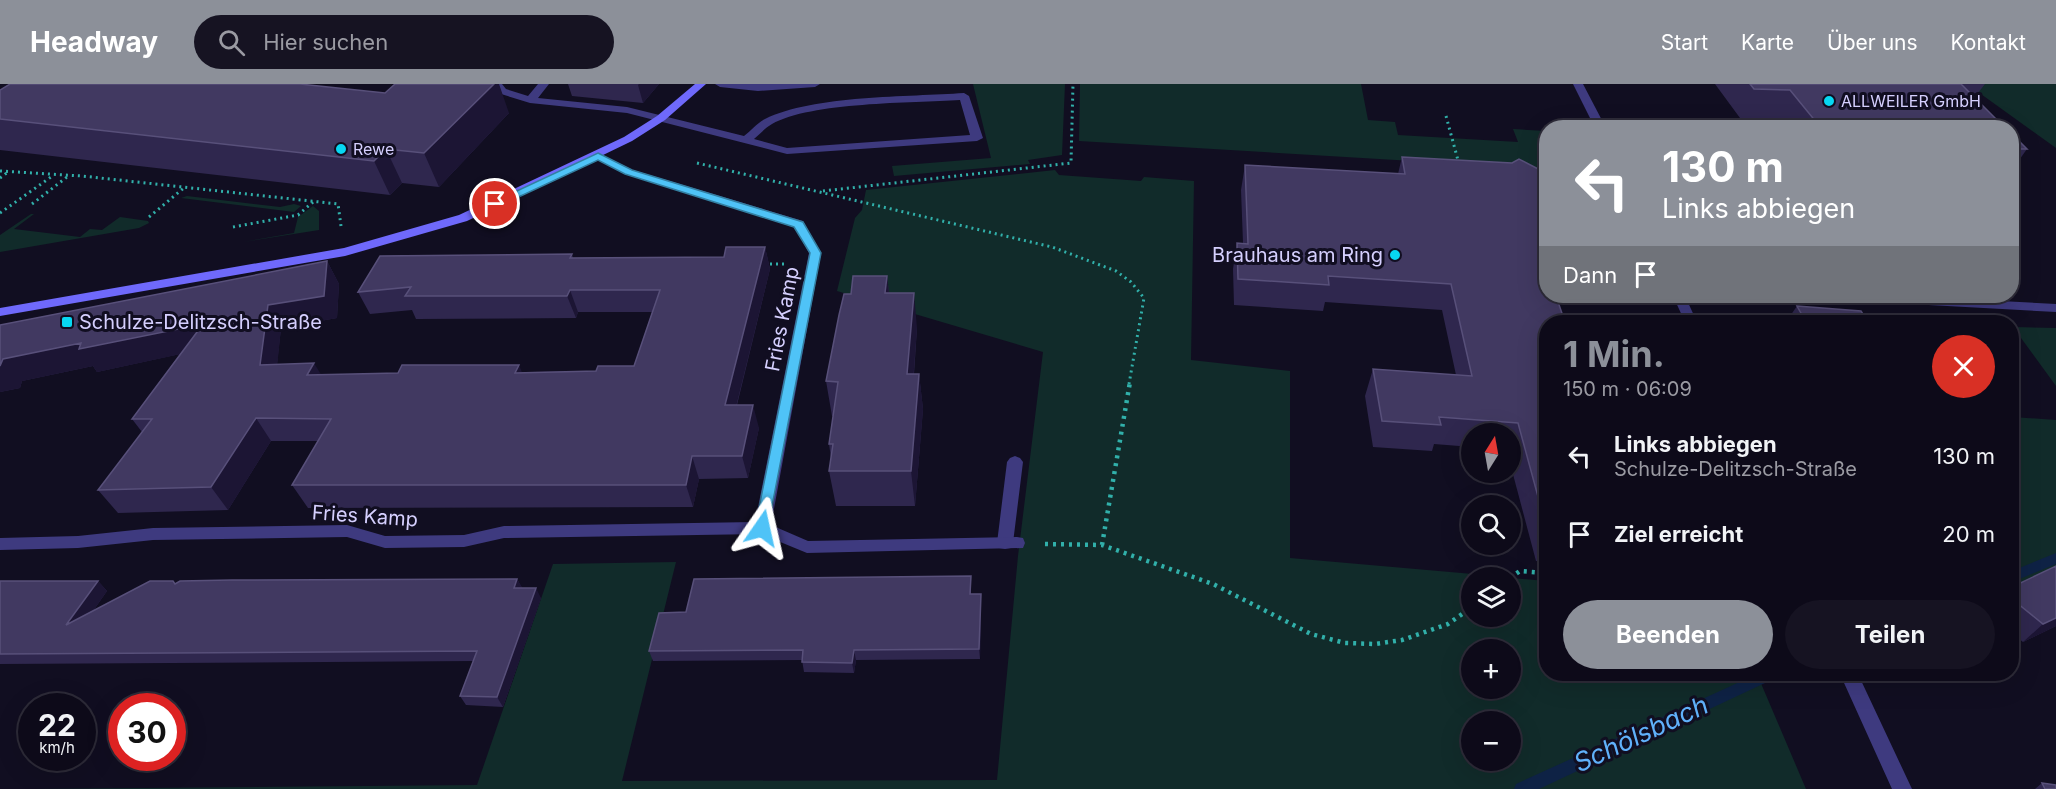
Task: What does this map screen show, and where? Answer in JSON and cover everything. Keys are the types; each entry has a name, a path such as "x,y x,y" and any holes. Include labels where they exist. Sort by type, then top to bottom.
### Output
{"street":[{"path":"497,84 502,91 530,100 627,110 788,151 977,138 964,96 818,108 791,113 768,122 746,140"},
{"path":"530,100 544,84"},
{"path":"0,312 345,252 463,218 598,156 661,117 701,84"},
{"path":"720,84 758,88 815,84"},
{"path":"1578,84 1598,120"},
{"name":"Fries Kamp","path":"598,156 629,172 799,224 815,253 762,528"},
{"path":"1965,303 2056,308"},
{"path":"1011,543 1015,462"},
{"name":"Fries Kamp","path":"0,544 78,542 153,534 347,531 385,542 464,541 504,532 762,528 807,547 1011,543"},
{"path":"1852,681 1902,789"}],"path":[{"path":"1446,116 1460,170"},
{"path":"693,162 1052,247 1116,272 1131,282 1144,298 1102,545"},
{"path":"0,171 185,187 338,204 345,252"},
{"path":"0,178 9,172"},
{"path":"0,213 52,176"},
{"path":"32,204 69,176"},
{"path":"149,217 185,187"},
{"path":"233,227 298,215 314,201"},
{"path":"762,264 795,264"},
{"path":"1011,543 1102,545 1213,584 1311,634 1345,643 1375,644 1402,640 1448,624 1461,615"},
{"path":"1521,571 1539,572"}],"green space":[{"path":"973,84 1065,84 1062,155 1028,160 1030,164 894,176 892,166 991,158"},
{"path":"1080,84 1361,84 1368,120 1395,122 1398,135 1518,142 1513,129 1539,131 1539,169 1079,141"},
{"path":"1967,84 2056,84 2056,148"},
{"path":"1055,170 1059,175 1141,181 1144,177 1194,181 1191,360 1290,371 1290,558 1461,573 1461,627 1521,627 1521,579 1539,580 1539,681 1760,681 1806,789 32,789 477,785 553,564 676,562 622,781 997,780 1018,556 1043,352 837,291 855,218 862,210 866,190"},
{"path":"187,196 280,207 294,204 301,206 294,212 181,198"},
{"path":"313,206 319,211 319,230 243,242 294,233 298,217"},
{"path":"34,214 14,229 80,237 90,229 102,230 120,217 149,223 139,228 0,252 0,235"},
{"path":"2019,327 2056,328 2056,386 2019,335"},
{"path":"2019,417 2056,420 2056,568 2019,586"}],"building":[{"path":"10,84 300,84 385,93 395,84 494,84 424,153 386,149 374,161 0,119 0,90"},
{"path":"1750,84 1961,84 1997,120 1814,120 1790,90 1754,89"},
{"path":"2019,141 2027,149 2019,149"},
{"path":"1402,157 1512,163 1519,159 1539,169 1539,303 1558,303 1563,315 1539,315 1539,500 1521,434 1521,423 1439,417 1441,425 1382,421 1373,369 1472,376 1451,284 1328,276 1329,285 1238,279 1237,243 1248,244 1245,165 1405,174"},
{"path":"726,247 765,247 725,405 753,405 742,456 692,456 686,485 292,485 331,419 256,418 211,487 98,490 152,419 132,419 203,324 79,349 81,343 3,359 0,366 0,325 327,261 324,296 268,305 260,365 314,363 307,375 398,373 402,365 519,365 515,373 596,371 598,366 634,366 660,290 570,290 567,296 405,296 411,287 358,292 380,256 572,254 570,258 724,257"},
{"path":"853,276 887,276 885,293 914,293 907,374 919,374 911,471 829,471 833,444 829,444 838,382 826,381 844,294 851,294"},
{"path":"1797,306 1861,311 1864,315 1802,315"},
{"path":"2056,566 2056,618 2043,624 2019,605 2019,584"},
{"path":"971,576 970,594 981,594 979,649 854,650 852,663 802,662 803,650 649,651 659,613 686,612 694,579"},
{"path":"517,579 514,588 536,588 497,697 460,696 477,651 0,654 0,581 98,581 66,625 150,581 173,581 175,584 180,581 232,580"},
{"path":"2042,783 2056,785 2056,789 2045,789"}],"waterway":[{"name":"Schölsbach","path":"2019,574 2056,558"},
{"name":"Schölsbach","path":"1522,789 1756,681"}],"place":[{"name":"ALLWEILER GmbH","path":"1829,101"},
{"name":"Rewe","path":"341,149"},
{"name":"Brauhaus am Ring","path":"1395,255"},
{"name":"Schulze-Delitzsch-Straße","path":"67,322"}],"route":[{"path":"495,204 598,156 629,172 799,224 815,253 814,264 762,528"}]}
